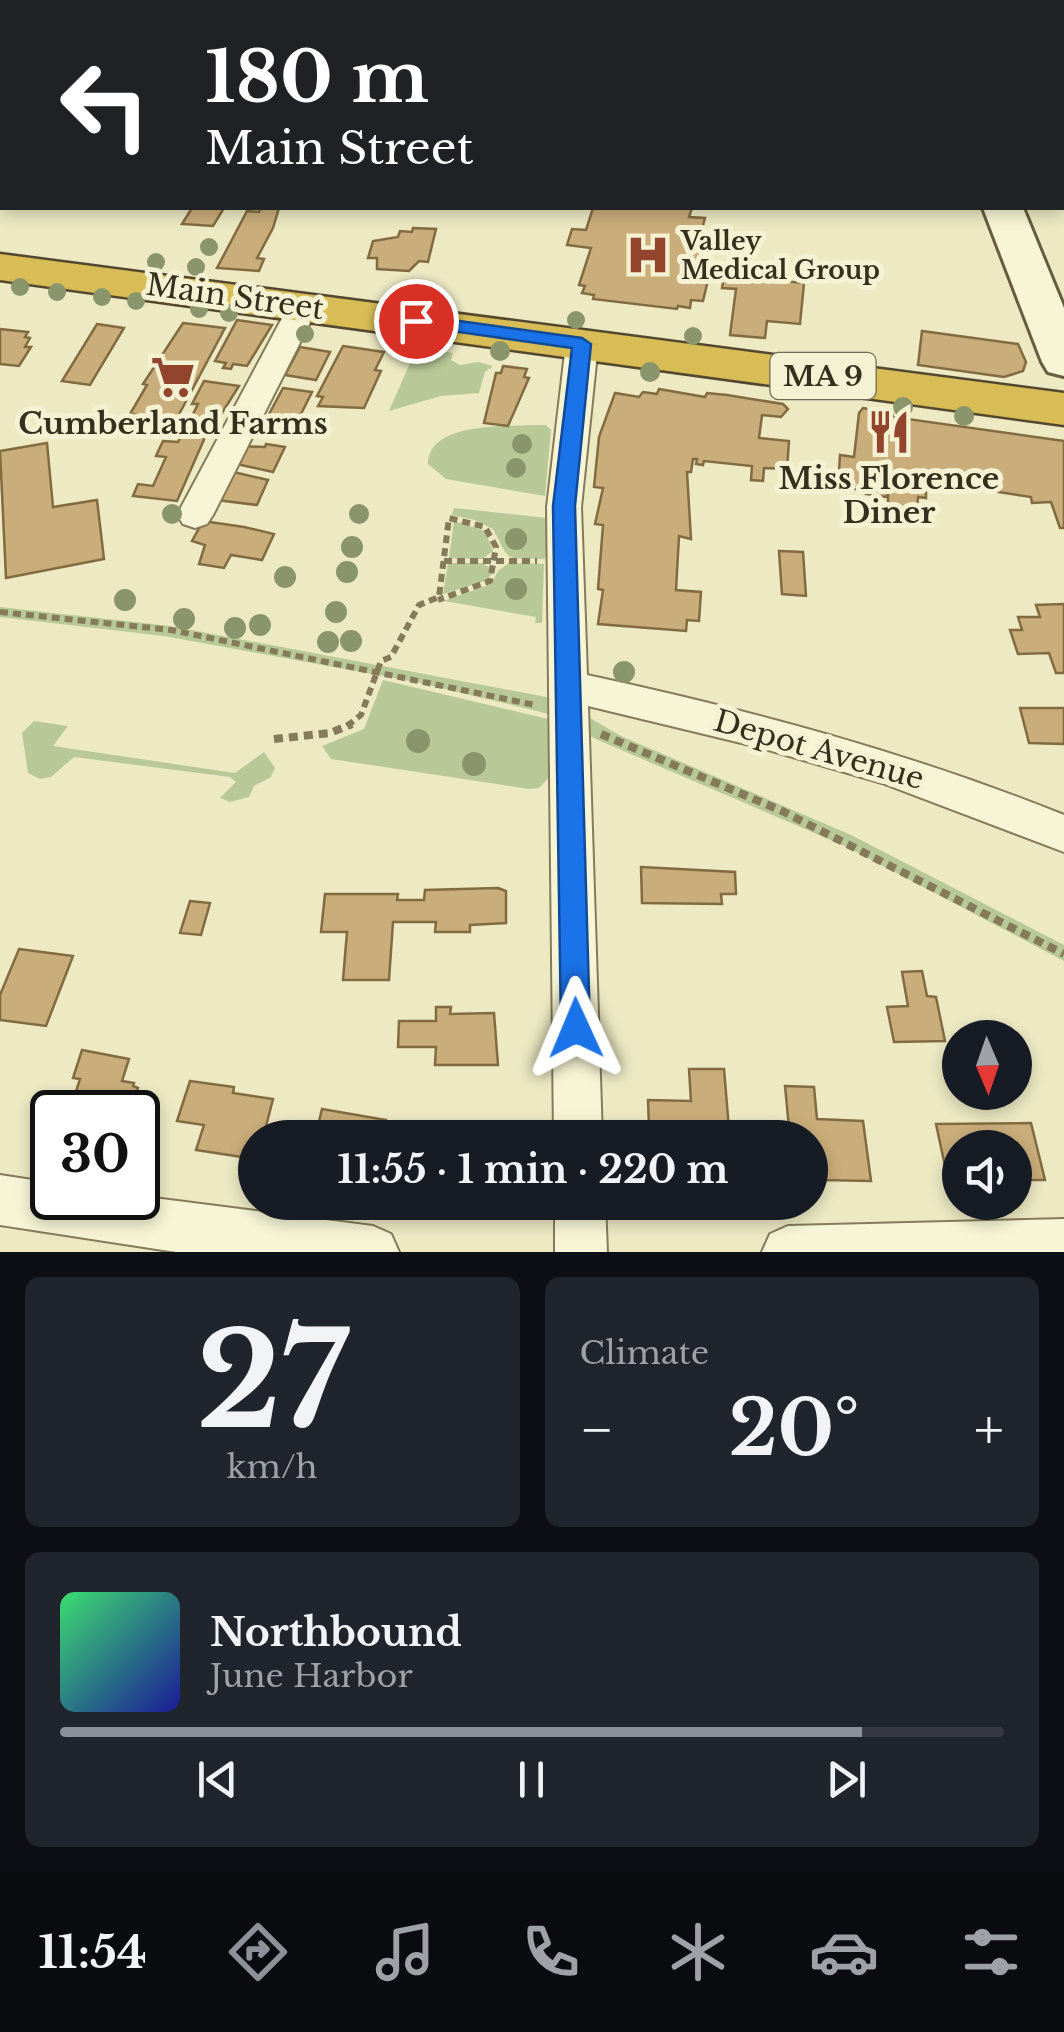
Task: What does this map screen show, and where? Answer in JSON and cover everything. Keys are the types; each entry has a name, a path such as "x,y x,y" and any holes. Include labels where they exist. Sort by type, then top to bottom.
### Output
{"highway":[{"name":"Main Street","path":"0,267 1064,409"}],"main road":[{"path":"1004,210 1064,362"}],"street":[{"path":"195,515 304,305"},
{"path":"577,1120 557,696 565,478 582,344"},
{"name":"Depot Avenue","path":"557,696 880,765 956,789 1064,834"},
{"path":"0,1200 373,1252"},
{"path":"580,1220 581,1252"},
{"path":"788,1252 1064,1245"}],"path":[{"path":"274,740 330,733 352,724 361,715 381,661 391,657 419,605 438,600 490,581 496,561 495,540 489,530 468,520 449,518 438,600"},
{"path":"444,561 549,562"},
{"path":"0,612 171,630 375,672 557,696"},
{"path":"594,731 782,811 1064,954"}],"green space":[{"path":"417,347 453,353 451,360 460,365 478,362 493,366 485,372 479,393 441,396 389,411"},
{"path":"546,425 551,430 545,496 446,479 428,464 431,451 453,434 485,427"},
{"path":"454,508 547,518 550,553 544,559 510,556 493,529 452,515"},
{"path":"454,521 485,531 493,551 482,559 449,558"},
{"path":"448,563 482,563 495,571 485,581 443,594"},
{"path":"509,563 544,564 542,623 535,623 536,617 444,601 491,584 498,571"},
{"path":"0,607 170,626 557,699 621,736 851,835 1064,945 1064,961 847,847 598,740 545,713 416,682 164,636 0,617"},
{"path":"383,680 552,720 552,774 539,788 529,789 331,759 322,746 364,729"},
{"path":"34,721 68,726 53,746 235,773 264,752 275,768 271,777 254,786 249,797 230,802 220,798 236,782 230,777 74,757 51,777 40,779 28,773 22,733"}],"building":[{"path":"191,210 223,210 213,226 182,224"},
{"path":"278,210 257,258 264,259 259,271 217,268 247,211"},
{"name":"Valley Medical Group","path":"592,210 691,210 689,217 705,218 698,244 709,246 705,262 712,263 703,301 691,300 690,308 677,309 593,299 594,295 582,293 585,286 579,285 591,248 567,245 572,229 586,230"},
{"path":"413,228 436,229 428,262 419,261 409,271 377,269 377,258 368,258 373,241 398,237 400,231 412,232"},
{"path":"724,275 804,283 800,324 767,321 765,338 730,335 736,289 722,288"},
{"path":"237,320 272,325 247,366 233,364 231,369 223,368 226,363 215,361"},
{"name":"Cumberland Farms","path":"183,323 225,328 176,420 130,414 147,385 143,384"},
{"name":"Cumberland Farms","path":"97,324 124,328 90,385 62,381"},
{"path":"0,329 28,332 25,337 30,338 25,347 31,347 19,366 0,364"},
{"path":"922,331 1018,344 1026,362 1023,371 1004,377 918,365"},
{"path":"343,346 384,352 375,370 381,371 364,408 318,406 323,397 317,396"},
{"path":"300,347 330,352 316,380 285,375"},
{"path":"503,366 527,369 524,377 529,378 508,426 484,423 496,373 501,373"},
{"path":"204,381 239,386 215,424 191,418 198,404 192,404"},
{"path":"283,388 312,392 290,436 260,431"},
{"path":"659,389 705,397 707,393 727,395 783,404 788,409 781,417 762,415 759,438 789,441 787,469 764,468 763,481 751,480 752,466 704,461 703,465 693,459 691,472 687,472 691,539 679,536 676,590 701,592 699,621 687,620 686,631 598,624 603,590 598,589 603,525 595,524 603,488 594,487 599,437 615,393 639,397 643,392 657,394"},
{"path":"863,408 892,413 893,417 1064,441 1064,528 1060,528 1051,502 1032,503 1031,497 926,481 926,498 918,497 917,514 888,510 888,494 866,494 838,486 840,455 854,457 859,413"},
{"path":"183,432 206,435 177,501 133,496 138,484 153,486 166,457 156,456 163,441 178,442"},
{"path":"47,443 53,507 97,500 104,559 6,578 0,451"},
{"path":"240,446 285,447 273,472 232,463"},
{"path":"229,471 268,480 257,505 216,500"},
{"path":"203,521 274,534 262,560 231,555 224,568 199,564 205,545 192,541"},
{"path":"779,551 803,552 806,596 782,594"},
{"path":"1064,604 1064,673 1056,673 1049,653 1018,654 1010,630 1022,630 1018,617 1040,617 1036,605"},
{"path":"1020,708 1064,708 1064,744 1029,743"},
{"path":"641,867 735,872 736,894 721,894 722,904 642,903"},
{"path":"425,890 506,891 506,923 470,925 470,932 435,932 436,922 393,922 389,980 343,980 347,932 321,932 325,894 398,894 397,900 424,900"},
{"path":"190,901 210,903 201,935 180,933"},
{"path":"19,949 73,956 46,1026 0,1020 0,995"},
{"path":"922,971 927,996 936,997 942,1041 894,1042 887,1007 908,1006 902,972"},
{"path":"436,1007 451,1007 450,1014 494,1013 498,1065 435,1065 436,1047 398,1047 399,1021 436,1021"},
{"path":"82,1050 129,1059 122,1081 138,1088 76,1090 80,1079 73,1078"},
{"path":"689,1069 724,1069 728,1120 649,1120 648,1100 691,1101"},
{"path":"190,1081 234,1087 233,1093 273,1099 268,1120 238,1120 238,1156 196,1150 204,1125 177,1121"},
{"path":"785,1086 814,1087 817,1119 863,1121 871,1181 828,1180 828,1120 788,1120"},
{"path":"322,1109 386,1120 319,1120"},
{"path":"1031,1123 1045,1180 1032,1180 1032,1130 942,1130 942,1152 936,1124"}],"place":[{"name":"Valley Medical Group","path":"648,255"},
{"name":"Cumberland Farms","path":"173,377"},
{"name":"Miss Florence Diner","path":"889,432"}],"route":[{"path":"416,321 582,344 564,506 576,1028"}]}
